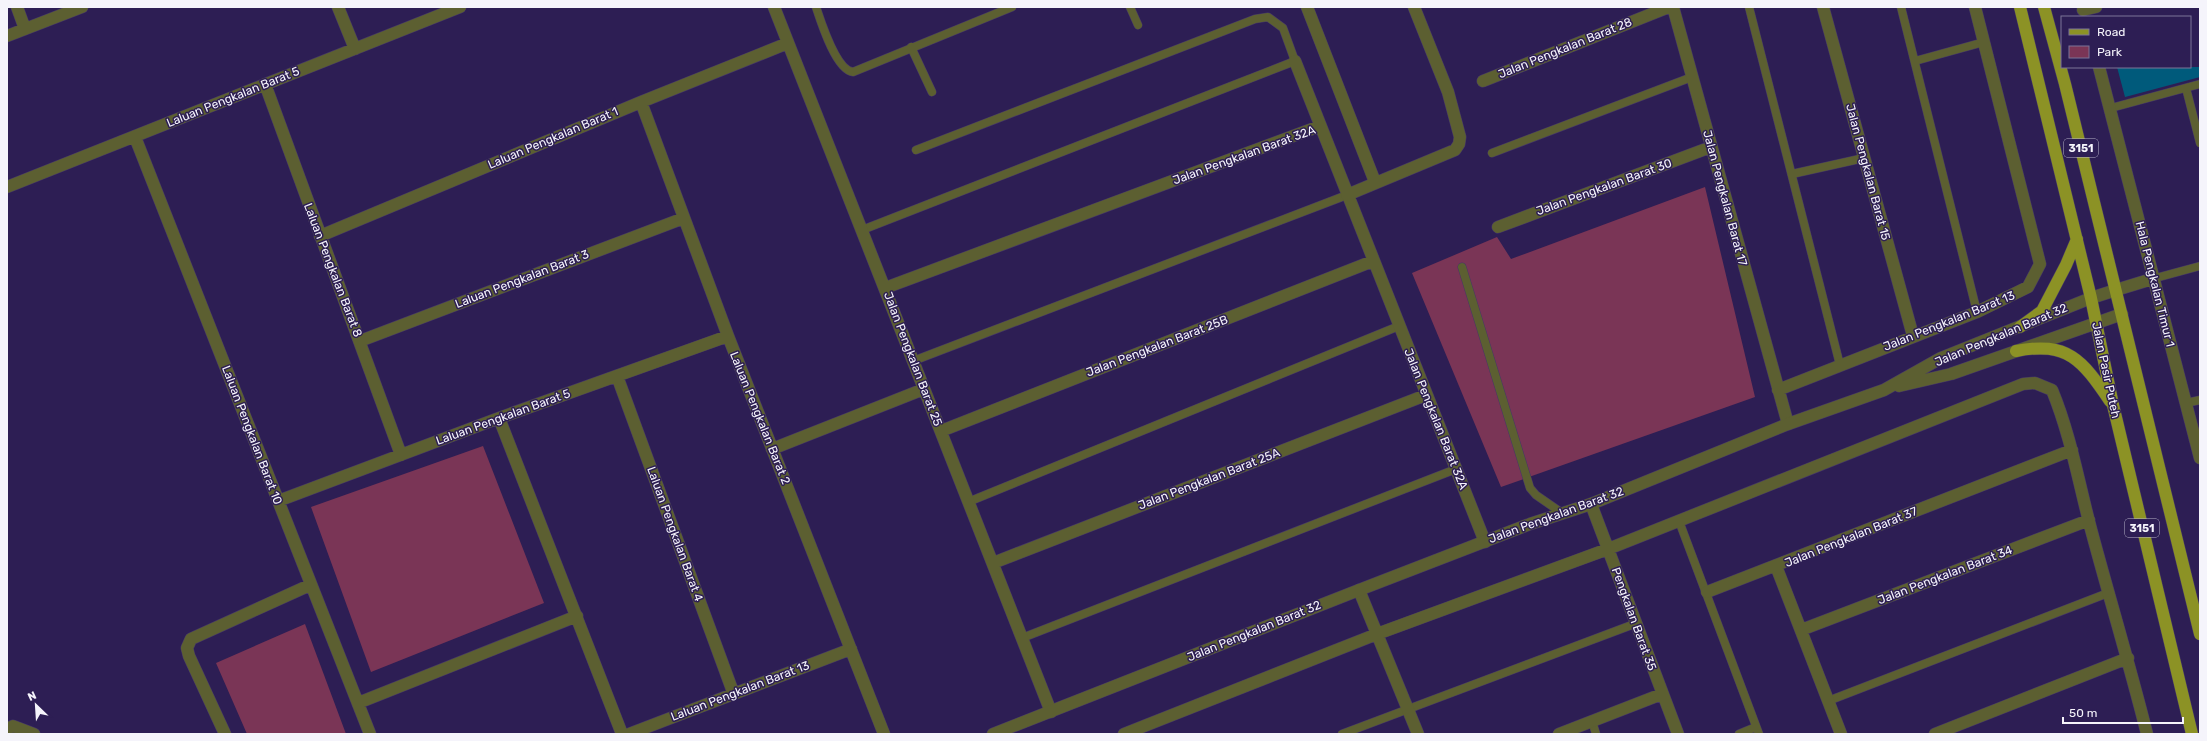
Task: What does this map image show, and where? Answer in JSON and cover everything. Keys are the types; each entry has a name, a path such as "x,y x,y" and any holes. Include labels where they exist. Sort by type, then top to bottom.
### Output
{"main road":[{"name":"Jalan Pasir Puteh","path":"2020,7 2091,298 2112,405 2192,734"},
{"name":"3151","path":"2044,7 2122,314 2200,634"},
{"path":"2020,327 2042,310 2066,265 2077,239"},
{"path":"2016,351 2037,347 2065,352 2089,371 2112,405"}],"street":[{"path":"17,7 25,29"},
{"path":"7,36 82,7"},
{"path":"338,7 355,49"},
{"name":"Laluan Pengkalan Barat 5","path":"7,188 460,7"},
{"name":"Jalan Pengkalan Barat 25","path":"774,7 1051,712"},
{"path":"1307,7 1375,182"},
{"path":"1347,195 1375,182 1455,150 1459,144 1457,125 1448,92 1414,7"},
{"name":"Jalan Pengkalan Barat 28","path":"1483,81 1669,7"},
{"name":"Jalan Pengkalan Barat 17","path":"1673,7 1788,424"},
{"name":"Jalan Pengkalan Barat 15","path":"1823,7 1913,336"},
{"name":"Jalan Pengkalan Barat 13","path":"1778,390 1977,312 2028,287 2040,264 1975,7"},
{"path":"2084,11 2096,7"},
{"name":"Laluan Pengkalan Barat 1","path":"320,236 640,102 788,43"},
{"path":"1295,61 1320,126"},
{"name":"Hala Pengkalan Timur 1","path":"2099,68 2111,108 2152,279 2200,458"},
{"name":"Laluan Pengkalan Barat 8","path":"266,84 320,236 401,455"},
{"name":"Laluan Pengkalan Barat 2","path":"640,102 728,336 884,734"},
{"name":"Jalan Pengkalan Barat 32A","path":"885,288 1320,126 1485,542"},
{"name":"Laluan Pengkalan Barat 10","path":"135,136 310,585 370,734"},
{"name":"Jalan Pengkalan Barat 30","path":"1498,227 1711,147"},
{"name":"Laluan Pengkalan Barat 3","path":"360,341 684,218"},
{"name":"Jalan Pengkalan Barat 25B","path":"941,431 1373,261"},
{"name":"Jalan Pengkalan Barat 32","path":"993,734 1359,590 1562,513 1591,504 1788,424 1884,390 1941,358 2091,298 2152,279"},
{"path":"1884,390 1951,374 2122,314"},
{"name":"Laluan Pengkalan Barat 5","path":"278,501 499,418 728,336"},
{"name":"Laluan Pengkalan Barat 4","path":"617,376 733,692"},
{"path":"1124,734 1138,732 1377,634 1608,549 2022,384 2035,383 2052,390 2072,450 2108,593 2128,658 2147,734"},
{"path":"772,448 924,389"},
{"name":"Jalan Pengkalan Barat 25A","path":"993,563 1426,394"},
{"path":"499,418 622,734"},
{"name":"Jalan Pengkalan Barat 37","path":"1841,734 1776,566 2072,450"},
{"name":"Pengkalan Barat 35","path":"1591,504 1678,734"},
{"name":"Jalan Pengkalan Barat 34","path":"1801,630 2089,520"},
{"path":"1707,592 1776,566"},
{"path":"224,734 189,656 187,648 191,639 310,585"},
{"path":"1359,590 1418,734"},
{"path":"358,703 576,616"},
{"name":"Laluan Pengkalan Barat 13","path":"629,734 733,692 851,649"},
{"path":"1935,734 2128,658"},
{"path":"1559,734 1662,694"},
{"path":"7,729 13,726 34,734"}],"lane":[{"path":"816,7 838,60 849,72 853,72 1012,7"},
{"path":"1130,7 1138,25"},
{"path":"1749,7 1840,365"},
{"path":"1901,7 1977,312"},
{"path":"862,230 1295,61 1283,28 1268,17 1255,19 916,150"},
{"path":"1915,61 1984,42"},
{"path":"911,47 932,92"},
{"path":"1492,153 1692,77"},
{"path":"2111,108 2200,84"},
{"path":"2186,88 2200,143"},
{"path":"1792,174 1864,158"},
{"path":"913,361 1347,195"},
{"path":"2152,279 2200,266"},
{"path":"1462,267 1530,488 1536,495 1562,513"},
{"path":"968,502 1399,326"},
{"path":"2186,403 2200,400"},
{"path":"1022,638 1456,469"},
{"path":"1679,521 1707,592 1757,730 1738,734"},
{"path":"1828,701 2108,593"},
{"path":"1342,734 1637,623"},
{"path":"1592,721 1596,734"}],"green space":[{"path":"1705,187 1755,397 1501,487 1412,273 1497,237 1511,259"},
{"path":"483,446 544,603 371,672 311,507"},
{"path":"305,624 346,734 247,734 216,663"}],"building":[{"path":"2200,67 2200,77 2125,97 2117,68"}]}
